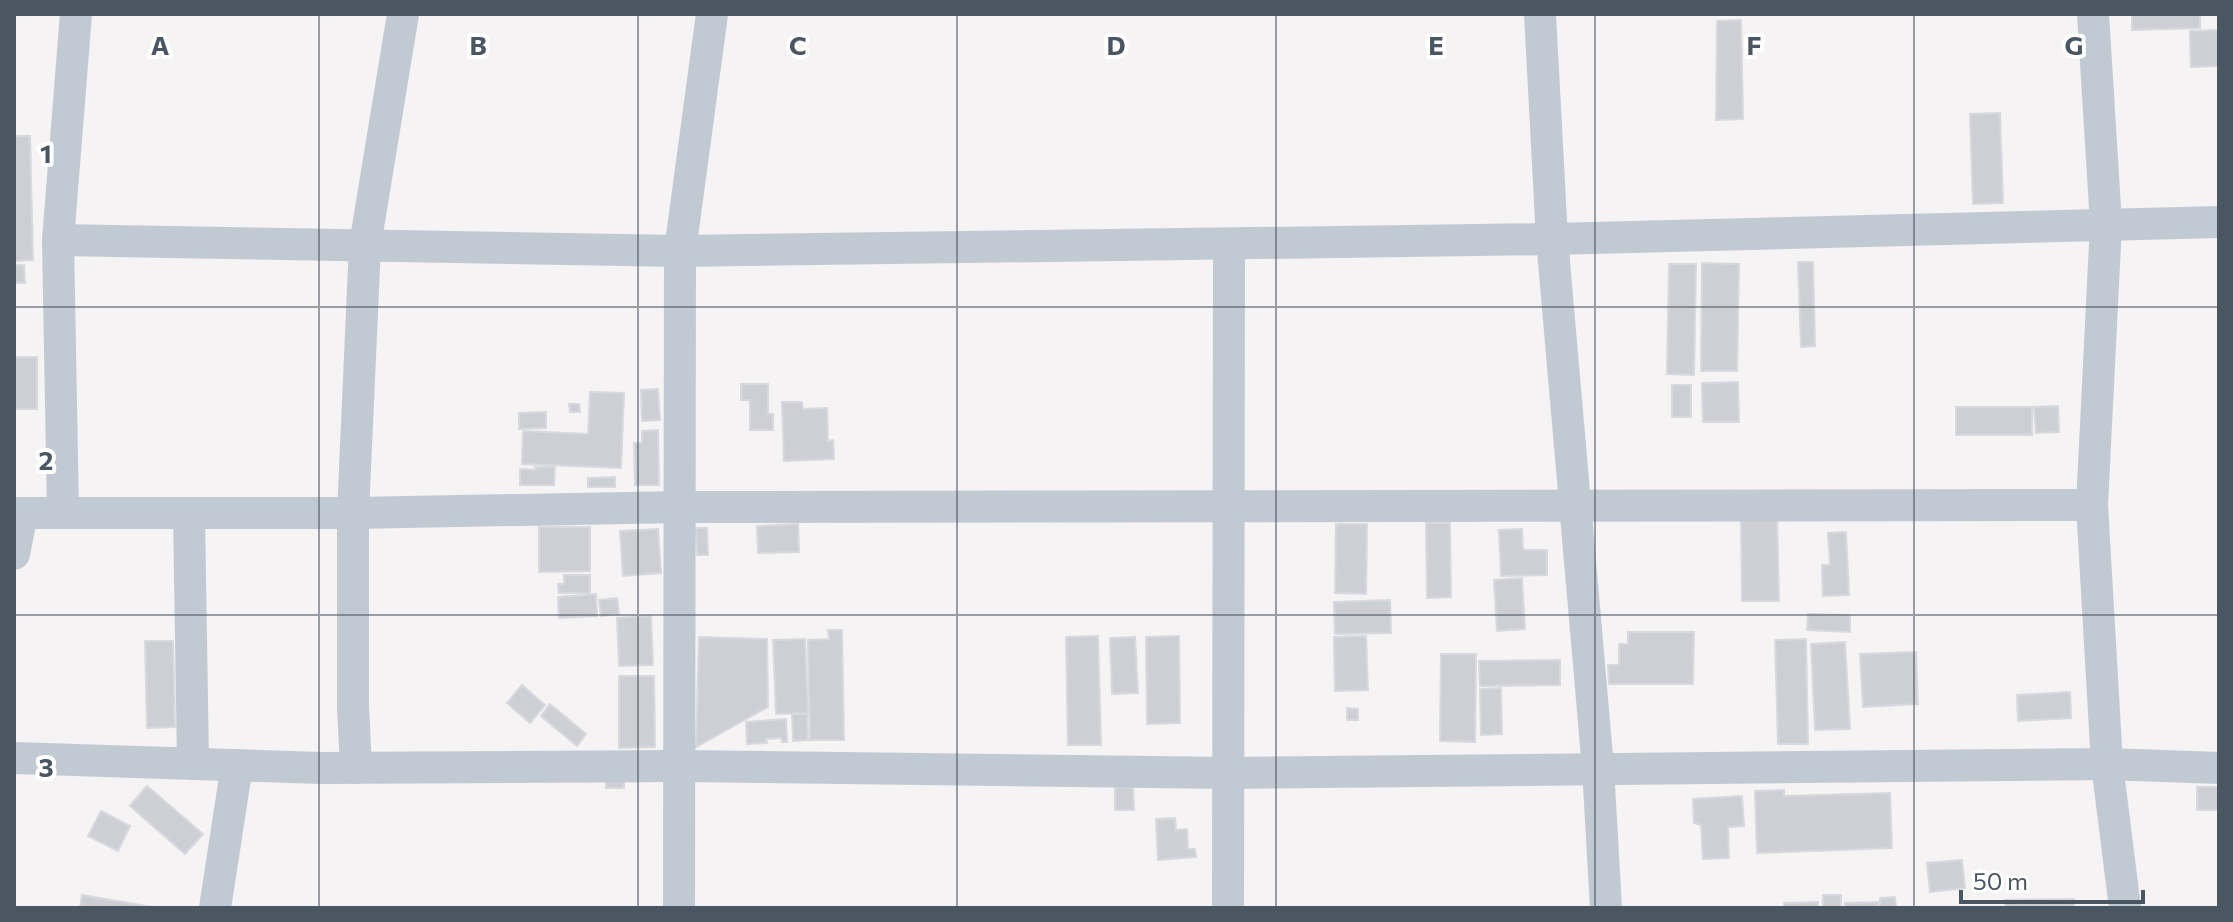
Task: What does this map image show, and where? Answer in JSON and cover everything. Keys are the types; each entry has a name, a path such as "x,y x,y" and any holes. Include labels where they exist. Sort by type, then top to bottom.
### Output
{"street":[{"path":"63,513 58,240 76,14"},
{"path":"356,768 353,513 365,245 403,14"},
{"path":"679,908 680,251 712,14"},
{"path":"1540,14 1552,239 1598,768 1606,908"},
{"path":"2093,14 2106,224 2092,505 2107,764 2125,908"},
{"path":"58,240 680,251 1552,239 2219,222"},
{"path":"1228,908 1229,245"},
{"path":"14,554 18,513 353,513 680,507 2092,505"},
{"path":"189,513 193,764"},
{"path":"14,758 356,768 681,766 1228,773 2107,764 2219,768"},
{"path":"215,908 237,765"}],"building":[{"path":"2132,14 2200,14 2200,28 2132,30"},
{"path":"1741,20 1743,119 1716,120 1717,21"},
{"path":"2219,30 2219,66 2191,67 2190,31"},
{"path":"2000,113 2003,203 1973,204 1970,114"},
{"path":"14,136 30,136 33,260 14,261"},
{"path":"1798,262 1813,262 1815,346 1801,347"},
{"path":"1702,263 1739,264 1737,371 1701,371"},
{"path":"1669,264 1696,264 1694,375 1667,374"},
{"path":"14,265 24,265 25,283 14,283"},
{"path":"14,357 37,357 37,409 14,409"},
{"path":"1738,382 1739,422 1703,422 1702,383"},
{"path":"741,384 768,384 768,414 773,414 773,430 750,430 750,400 741,400"},
{"path":"1672,385 1691,385 1691,417 1672,417"},
{"path":"658,389 660,420 642,421 641,390"},
{"path":"590,392 624,393 621,468 522,464 523,431 588,434"},
{"path":"782,402 802,402 803,409 827,408 828,441 833,440 834,459 784,461"},
{"path":"569,404 579,404 580,412 570,412"},
{"path":"2058,406 2059,432 2036,433 2034,407"},
{"path":"1956,407 2032,407 2032,435 1956,435"},
{"path":"546,412 546,428 519,429 519,413"},
{"path":"658,430 659,485 635,485 634,443 642,443 642,431"},
{"path":"535,467 555,467 554,485 520,485 520,469 536,470"},
{"path":"615,477 615,487 588,487 588,478"},
{"path":"1741,517 1777,517 1779,601 1742,601"},
{"path":"1426,523 1450,523 1451,597 1427,598"},
{"path":"798,524 799,552 758,553 757,526"},
{"path":"1336,524 1367,524 1366,594 1335,593"},
{"path":"539,527 590,527 590,571 539,572"},
{"path":"696,528 707,528 708,555 697,555"},
{"path":"658,529 661,573 623,576 620,531"},
{"path":"1522,529 1523,550 1547,550 1547,575 1501,576 1499,530"},
{"path":"1846,532 1849,595 1823,596 1822,565 1830,565 1828,533"},
{"path":"564,575 590,575 590,593 559,593 558,584 564,584"},
{"path":"1522,578 1525,629 1497,631 1494,580"},
{"path":"596,594 597,616 559,618 558,597"},
{"path":"617,598 619,614 601,616 599,600"},
{"path":"1390,600 1391,633 1335,634 1334,602"},
{"path":"1808,614 1850,615 1850,632 1807,630"},
{"path":"651,616 653,665 619,666 617,618"},
{"path":"828,630 842,630 844,740 810,740 808,640 829,639"},
{"path":"1628,632 1694,632 1693,684 1609,684 1608,665 1619,665 1619,644 1628,644"},
{"path":"1098,636 1101,745 1068,745 1066,637"},
{"path":"1179,636 1180,723 1147,724 1146,637"},
{"path":"1366,636 1368,690 1335,691 1334,637"},
{"path":"699,637 767,639 768,707 696,747"},
{"path":"1135,637 1138,693 1112,694 1110,638"},
{"path":"805,639 808,713 776,714 773,640"},
{"path":"1806,639 1808,744 1778,744 1775,640"},
{"path":"145,641 173,641 175,727 147,728"},
{"path":"1845,642 1850,729 1815,730 1811,644"},
{"path":"1916,652 1918,704 1863,707 1860,654"},
{"path":"1441,654 1476,654 1475,742 1440,741"},
{"path":"1560,660 1560,685 1480,686 1479,661"},
{"path":"619,676 654,676 655,747 619,748"},
{"path":"522,685 545,705 530,723 507,703"},
{"path":"1501,688 1502,734 1481,735 1480,689"},
{"path":"2070,692 2071,718 2018,721 2017,695"},
{"path":"550,704 586,734 577,746 541,716"},
{"path":"1347,708 1358,709 1358,720 1347,720"},
{"path":"792,714 807,714 808,740 793,741"},
{"path":"786,719 787,742 782,742 781,738 766,739 767,743 747,744 746,722"},
{"path":"606,779 624,779 624,788 606,788"},
{"path":"147,786 203,834 185,854 130,806"},
{"path":"1133,787 1134,810 1115,810 1115,788"},
{"path":"2197,787 2219,787 2219,810 2197,810"},
{"path":"1784,790 1784,796 1890,793 1892,848 1757,853 1755,791"},
{"path":"1742,796 1744,826 1728,827 1729,858 1703,859 1701,825 1694,823 1693,799"},
{"path":"101,811 130,826 118,851 88,836"},
{"path":"1175,818 1176,830 1187,829 1188,849 1195,849 1196,857 1158,860 1156,819"},
{"path":"1962,860 1965,888 1930,892 1927,863"},
{"path":"82,895 158,908 80,908"},
{"path":"1823,895 1841,895 1841,908 1823,908"},
{"path":"1895,897 1896,908 1880,908 1880,898"},
{"path":"2074,899 2074,908 2005,908 2005,900"},
{"path":"1818,902 1818,908 1784,908 1784,903"},
{"path":"1878,902 1878,908 1845,908 1845,903"}]}
